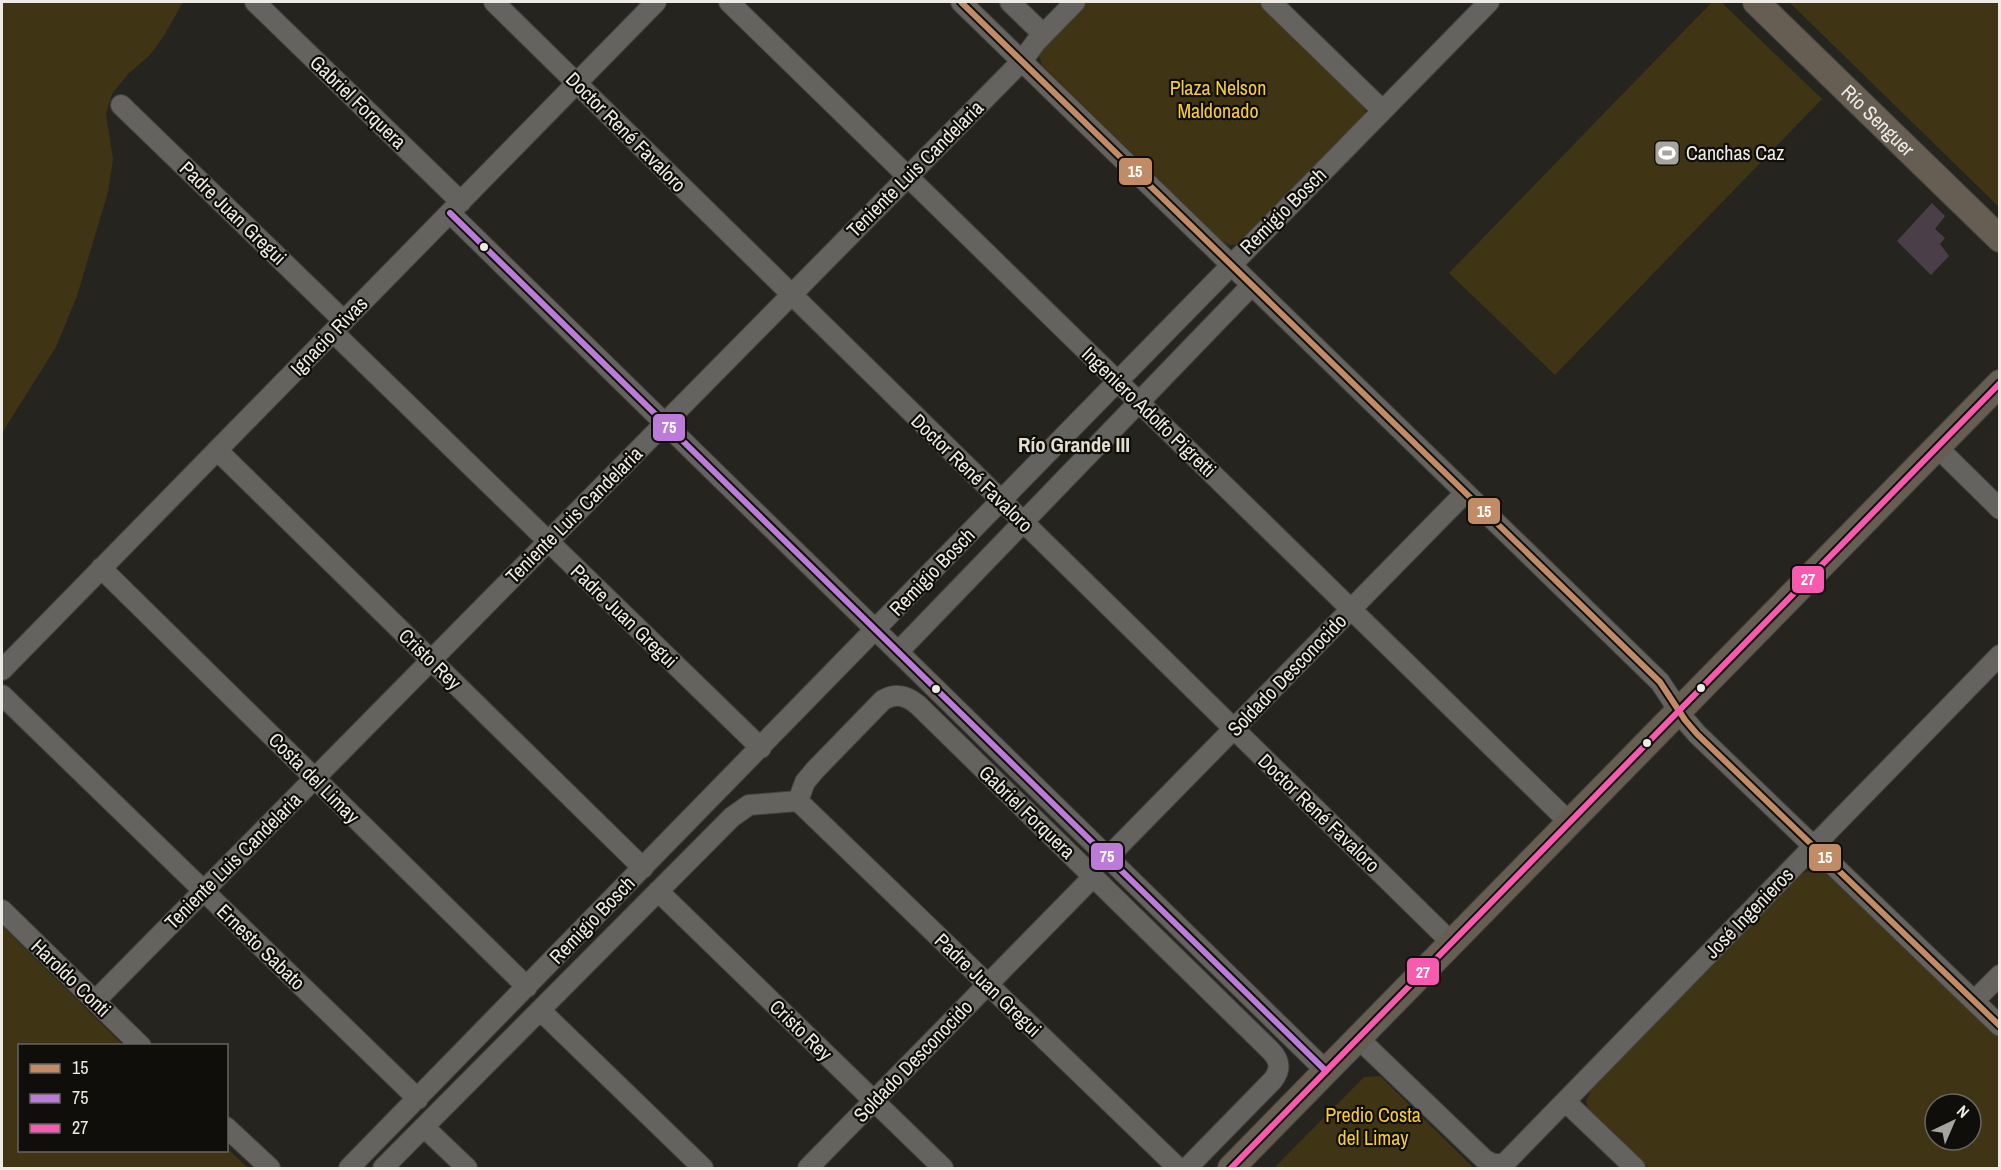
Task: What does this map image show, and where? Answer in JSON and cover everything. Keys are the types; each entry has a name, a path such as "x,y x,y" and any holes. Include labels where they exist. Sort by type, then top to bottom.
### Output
{"main road":[{"name":"Río Senguer","path":"1756,2 2000,240"},
{"path":"1231,1168 2000,383"}],"street":[{"name":"Gabriel Forquera","path":"255,2 664,423 1326,1071"},
{"name":"Doctor René Favaloro","path":"494,2 1452,943"},
{"name":"Ignacio Rivas","path":"2,670 656,2"},
{"name":"Ingeniero Adolfo Pigretti","path":"729,2 1569,822"},
{"path":"961,2 1660,682 1697,734 2000,1026"},
{"path":"1010,2 1043,34"},
{"name":"Teniente Luis Candelaria","path":"95,1001 1022,61 1043,34 1075,2"},
{"path":"1271,2 1382,110"},
{"name":"Remigio Bosch","path":"349,1168 876,630 1230,264 1489,2"},
{"name":"Padre Juan Gregui","path":"121,105 548,542 761,748"},
{"name":"Remigio Bosch","path":"898,652 1252,285"},
{"path":"1937,447 2000,509"},
{"name":"Cristo Rey","path":"217,450 643,868"},
{"name":"Soldado Desconocido","path":"1108,857 1466,493"},
{"name":"Costa del Limay","path":"101,568 527,987"},
{"name":"José Ingenieros","path":"1358,1038 1485,1160 1501,1165 1511,1158 1566,1102 2000,655"},
{"name":"Ernesto Sabato","path":"2,695 418,1099"},
{"name":"Gabriel Forquera","path":"798,801 814,770 877,705 895,695 908,698 918,705 1278,1059 1276,1076 1270,1084 1187,1168"},
{"name":"Remigio Bosch","path":"383,1168 732,817 744,808 757,804 798,801"},
{"name":"Padre Juan Gregui","path":"798,801 1178,1168"},
{"name":"Soldado Desconocido","path":"808,1168 1094,877"},
{"name":"Cristo Rey","path":"658,891 943,1168"},
{"name":"Haroldo Conti","path":"2,910 139,1044"},
{"path":"1974,1001 2000,975"},
{"path":"540,1010 703,1168"},
{"path":"1566,1102 1635,1168"},
{"path":"424,1127 467,1168"},
{"path":"228,1129 270,1168"}],"green space":[{"path":"2,2 183,2 150,55 128,74 112,94 106,114 113,159 108,192 77,296 56,347 2,433"},
{"name":"Plaza Nelson Maldonado","path":"1087,2 1258,2 1360,101 1365,108 1365,115 1238,244 1229,245 1221,240 1042,65 1039,56 1044,46"},
{"name":"Canchas Caz","path":"1712,2 1721,2 1822,99 1555,375 1449,273"},
{"path":"1789,2 1999,2 1999,207"},
{"path":"1813,868 1823,870 1832,876 1999,1038 1999,1168 1649,1168 1588,1108 1586,1101 1591,1090 1797,877"},
{"path":"2,926 122,1044 18,1044 18,1152 228,1152 228,1149 248,1168 2,1168"},
{"name":"Predio Costa del Limay","path":"1380,1076 1474,1168 1274,1168 1364,1077"}],"building":[{"path":"1932,203 1945,216 1935,229 1945,238 1940,244 1949,256 1931,275 1897,241"}],"transit line":[{"name":"15","path":"961,2 1660,682 1697,734 2000,1026"},
{"name":"75","path":"450,213 1326,1071"},
{"name":"27","path":"1231,1168 2000,383"}],"place":[{"name":"Canchas Caz","path":"1667,153"}],"district":[{"name":"Río Grande III","path":"1074,445"}]}
